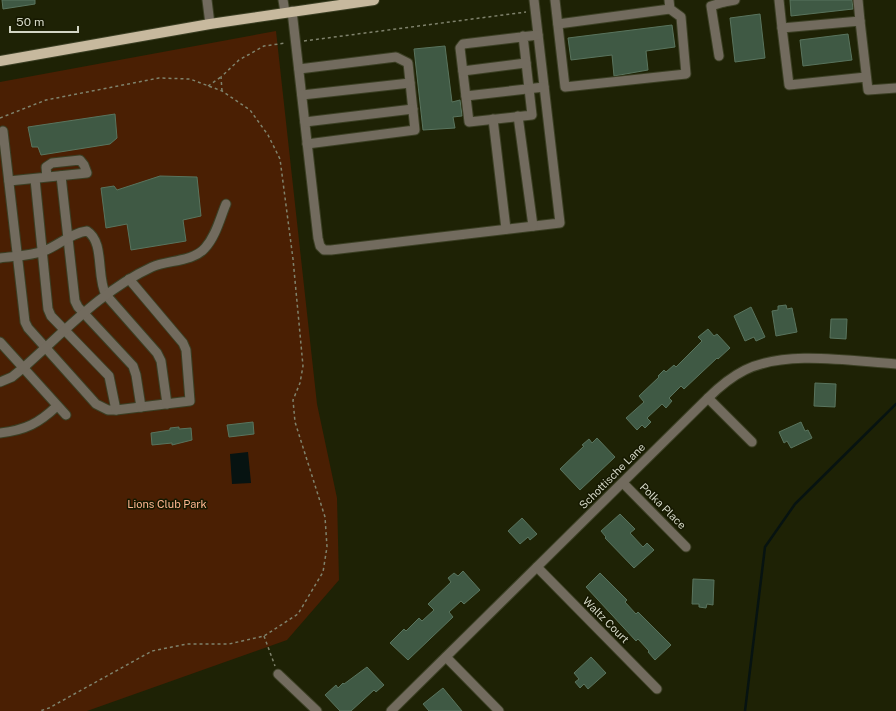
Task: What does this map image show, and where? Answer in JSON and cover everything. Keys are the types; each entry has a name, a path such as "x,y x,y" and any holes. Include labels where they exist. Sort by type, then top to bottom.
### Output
{"main road":[{"path":"0,61 210,24 355,1 374,0"}],"street":[{"path":"207,0 210,24"},
{"path":"283,0 289,12 296,42 318,238 320,246 324,250 560,223 534,0"},
{"path":"555,0 565,87 686,74 680,17 669,4 558,24"},
{"path":"719,56 711,6 724,1 734,0"},
{"path":"779,0 789,85 866,77"},
{"path":"858,0 868,90 896,88"},
{"path":"782,28 860,21"},
{"path":"523,36 532,114 469,122 460,48 463,44 523,36 538,35"},
{"path":"298,69 396,57 408,63 415,130 307,144"},
{"path":"463,71 526,63"},
{"path":"302,95 410,82"},
{"path":"466,96 544,87"},
{"path":"305,122 413,109"},
{"path":"518,116 533,226"},
{"path":"493,119 506,229"},
{"path":"3,132 25,322 96,404 108,410 190,401 186,350 179,337 129,279"},
{"path":"8,181 62,176 86,173 84,165 80,160 52,163 46,167 47,177"},
{"path":"62,176 76,301 85,314 133,366 136,375 141,407"},
{"path":"35,178 48,309 51,316 109,376 116,410"},
{"path":"0,382 12,377 106,295 129,279 153,266 196,255 205,249 212,238 226,204"},
{"path":"0,258 43,251 77,232 87,231 96,241 102,287 106,295 157,353 161,361 168,404"},
{"path":"0,342 66,415"},
{"name":"Schottische Lane","path":"391,711 708,398 735,375 755,366 776,360 801,359 896,364"},
{"path":"708,398 752,442"},
{"path":"0,433 29,427 42,420 57,406"},
{"name":"Polka Place","path":"622,483 686,547"},
{"name":"Waltz Court","path":"537,567 657,689"},
{"path":"446,657 499,711"},
{"path":"278,674 317,711"}],"path":[{"path":"208,86 221,77 239,60 264,46 535,11"},
{"path":"221,77 222,91"},
{"path":"0,118 46,100 159,78 190,80 208,86 222,91 250,110 268,135 280,159 293,259 303,366 300,383 293,400 295,422 325,517 327,547 323,572 298,614 264,636 229,644 187,644 152,651 49,708 40,711"},
{"path":"264,636 278,674"}],"green space":[{"name":"Lions Club Park","path":"276,31 317,404 337,498 339,580 287,640 87,711 0,711 0,82"}],"shaded area":[{"path":"248,452 251,483 232,484 230,454"}],"building":[{"path":"2,0 35,0 35,4 3,9"},
{"path":"790,0 852,0 853,9 791,16"},
{"path":"760,14 765,58 735,62 730,18"},
{"path":"672,25 675,47 646,51 648,70 614,76 612,55 571,60 568,38"},
{"path":"848,34 852,60 803,66 800,40"},
{"path":"445,46 452,102 460,100 462,116 453,117 455,128 423,130 414,49"},
{"path":"115,114 117,138 110,144 41,155 38,147 32,147 28,127"},
{"path":"160,176 197,177 201,216 183,220 186,241 131,250 127,224 106,228 101,188 114,186 117,190"},
{"path":"786,305 787,309 792,308 797,332 776,336 772,311 778,310 778,306"},
{"path":"751,307 765,337 756,341 754,337 745,341 734,316"},
{"path":"831,319 847,319 846,339 830,338"},
{"path":"708,329 714,336 717,334 730,348 684,389 681,386 669,398 672,401 666,408 662,404 647,418 651,422 645,428 642,425 637,430 626,418 644,402 639,396 659,377 658,376 664,370 666,372 674,365 676,367 702,341 698,337"},
{"path":"815,383 836,384 835,407 814,406"},
{"path":"253,422 254,434 229,437 227,425"},
{"path":"801,422 805,431 808,430 812,438 791,448 787,441 784,443 779,432"},
{"path":"179,427 179,429 191,428 192,440 172,445 172,443 152,445 151,433"},
{"path":"597,438 615,457 580,490 560,469 584,446 582,445 589,439 592,443"},
{"path":"620,514 635,529 630,533 643,547 647,543 654,550 634,568 605,538 606,537 601,531"},
{"path":"522,518 537,534 530,540 528,537 520,544 508,531"},
{"path":"463,571 480,590 464,604 461,601 449,612 453,617 408,660 390,643 404,629 406,631 419,618 422,621 434,610 428,604 451,582 448,578 454,573 458,576"},
{"path":"600,573 627,600 625,602 636,614 638,612 671,645 655,660 638,639 636,641 586,587"},
{"path":"693,579 714,580 713,605 707,604 706,608 699,607 699,604 692,604"},
{"path":"591,657 606,673 588,689 584,684 580,688 575,682 579,679 574,673"},
{"path":"367,667 384,685 376,692 374,690 351,711 340,711 325,695 336,685 338,688"},
{"path":"443,688 462,711 429,711 423,704"}],"waterway":[{"path":"745,711 765,547 795,504 896,404"}]}
